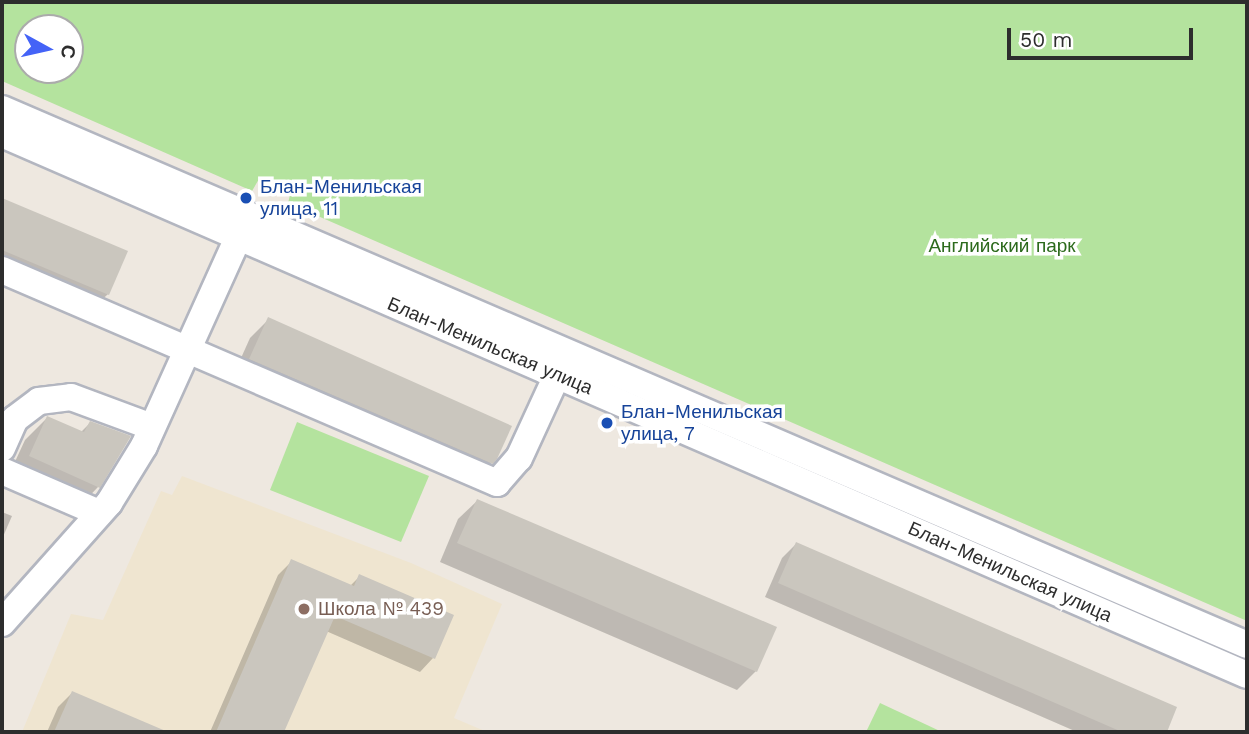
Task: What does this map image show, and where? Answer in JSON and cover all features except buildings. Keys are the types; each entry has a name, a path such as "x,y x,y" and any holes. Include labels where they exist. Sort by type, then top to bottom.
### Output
{"street":[{"name":"Блан-Менильская улица","path":"2,109 244,226 563,364 1247,675"},
{"name":"Блан-Менильская улица","path":"2,134 244,226"},
{"path":"2,623 99,513 152,427 191,349 244,226"},
{"path":"2,270 191,349 497,483 519,458 563,364"},
{"name":"Блан-Менильская улица","path":"563,364 1247,645"},
{"path":"2,448 15,419 39,401 71,397 152,427"},
{"path":"2,471 99,513"}],"shaded area":[{"name":"Школа № 439","path":"182,476 411,563 502,604 454,718 487,732 22,732 71,614 103,620 161,491 172,495"}],"green space":[{"name":"Английский парк","path":"2,2 1247,2 1247,621 288,203 291,191 259,179 252,191 2,81"},
{"path":"297,422 429,476 401,542 270,490"},
{"path":"880,703 942,732 866,732"}],"place":[{"name":"Блан-Менильская улица, 11","path":"246,198"},
{"name":"Блан-Менильская улица, 7","path":"607,423"},
{"name":"Школа № 439","path":"304,609"}]}
